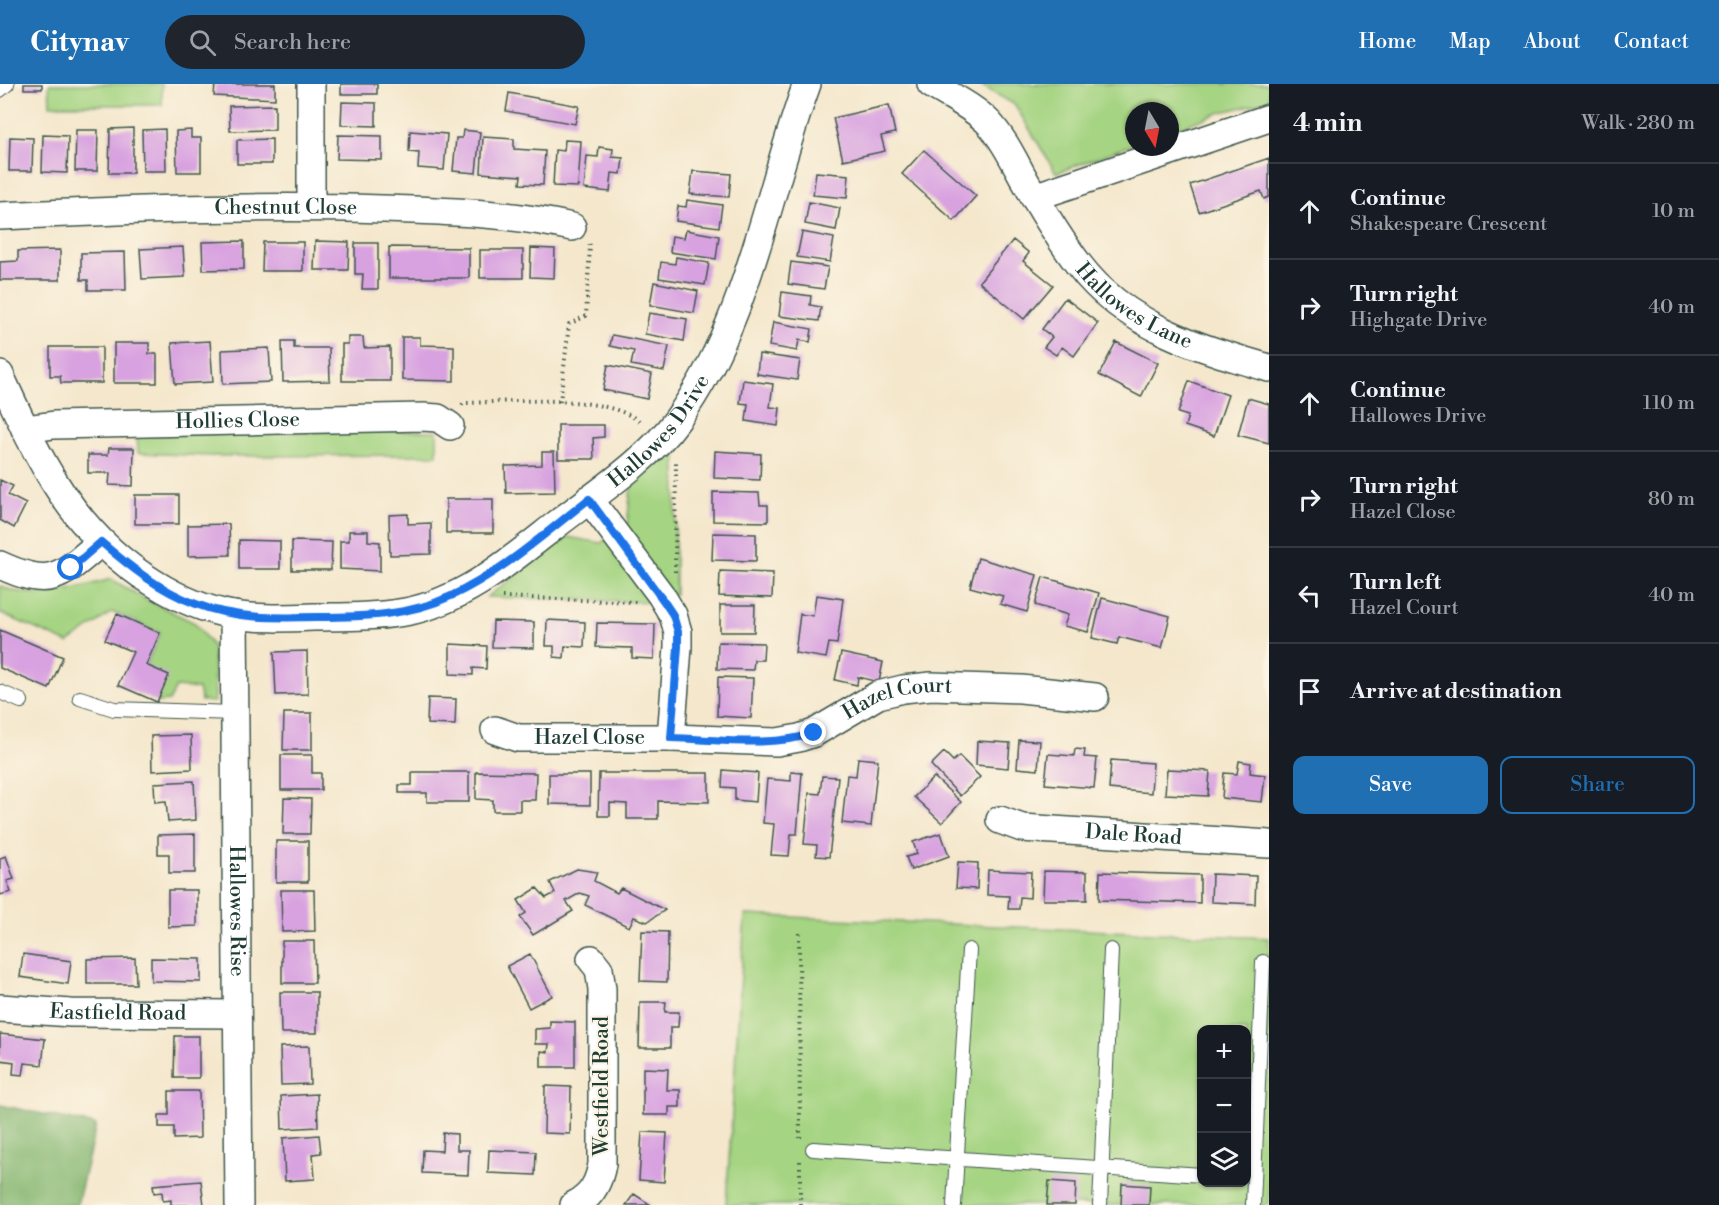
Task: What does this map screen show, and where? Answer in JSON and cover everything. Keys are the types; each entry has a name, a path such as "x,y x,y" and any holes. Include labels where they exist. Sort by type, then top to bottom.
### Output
{"street":[{"path":"311,84 311,207"},
{"name":"Hallowes Drive","path":"0,375 24,429 58,489 76,515 101,542 133,570 167,591 196,604 234,615 280,618 382,615 429,605 484,579 635,462 676,422 700,385 724,340 740,298 807,84"},
{"name":"Hallowes Lane","path":"931,84 988,122 1003,141 1034,197 1080,267 1112,298 1140,320 1178,339 1269,368"},
{"path":"1034,197 1269,118"},
{"name":"Chestnut Close","path":"0,216 131,210 311,207 440,211 547,221 572,227"},
{"name":"Hollies Close","path":"24,429 54,425 400,418 438,418 450,426"},
{"name":"Hazel Close","path":"495,730 518,738 671,738 678,647 678,632 673,615 661,595 589,499"},
{"path":"0,565 25,576 41,579 56,576 71,568 101,542"},
{"name":"Hallowes Rise","path":"234,615 239,1205"},
{"name":"Hazel Court","path":"671,738 777,742 800,738 814,733 878,695 931,686 1021,689 1095,697"},
{"name":"Dale Road","path":"1000,820 1022,828 1269,844"},
{"name":"Westfield Road","path":"574,1205 590,1194 599,1182 602,1164 602,989 599,969 591,959"},
{"name":"Eastfield Road","path":"0,1008 71,1013 236,1014"}],"lane":[{"path":"0,90 8,84"},
{"path":"0,692 21,702"},
{"path":"80,698 114,709 234,713"},
{"path":"954,1205 969,950"},
{"path":"1100,1205 1111,950"},
{"path":"1253,1205 1257,1179 1263,962"},
{"path":"806,1147 1197,1175"}],"path":[{"path":"560,402 569,324 586,316 590,246 584,234 572,227"},
{"path":"450,426 464,403 582,402 637,419 661,438"},
{"path":"799,933 806,1147"},
{"path":"800,1158 800,1205"}],"green space":[{"path":"49,84 162,84 162,105 50,105"},
{"path":"979,84 1269,84 1269,101 1222,112 1179,128 1179,102 1125,102 1125,147 1056,173 1015,105"},
{"path":"437,431 437,455 213,456 138,453 137,435"},
{"path":"676,445 675,595 646,602 487,597 568,537 601,543 627,526 631,486"},
{"path":"111,579 145,599 195,623 213,647 215,702 201,701 198,689 176,687 169,701 157,702 146,665 160,633 112,612 68,643 0,613 0,586 13,591 41,593 56,592"},
{"path":"745,915 1269,938 1269,1205 726,1205"},
{"path":"0,1105 96,1125 77,1205 0,1205"}],"building":[{"path":"24,84 42,84 42,89 24,89"},
{"path":"215,84 275,84 275,99 214,96"},
{"path":"341,84 377,84 377,94 341,94"},
{"path":"509,93 579,106 575,124 506,111"},
{"path":"342,102 376,103 376,126 341,125"},
{"path":"275,105 275,130 230,131 229,106"},
{"path":"889,105 895,133 881,136 885,151 843,160 833,118"},
{"path":"133,128 133,173 109,173 110,129"},
{"path":"165,129 166,171 143,171 142,130"},
{"path":"76,130 98,130 97,171 75,171"},
{"path":"191,130 191,138 201,138 201,172 177,172 176,131"},
{"path":"463,130 480,132 476,173 453,171 456,138 462,138"},
{"path":"410,131 447,134 444,170 418,168 419,153 409,152"},
{"path":"43,135 68,136 67,173 42,172"},
{"path":"338,135 382,136 382,160 337,159"},
{"path":"10,137 33,138 32,171 9,171"},
{"path":"483,137 514,139 514,149 545,151 543,185 520,184 521,176 481,173"},
{"path":"272,139 272,164 237,164 237,140"},
{"path":"565,140 581,141 578,187 553,186 555,150 564,151"},
{"path":"599,147 613,149 612,157 623,158 621,174 612,173 610,192 584,189 587,156 598,157"},
{"path":"924,150 976,196 954,221 902,174"},
{"path":"1269,158 1269,197 1264,199 1261,191 1199,212 1190,185"},
{"path":"693,171 731,174 729,197 690,194"},
{"path":"816,172 849,175 847,198 813,195"},
{"path":"687,200 722,205 719,227 676,221 678,206 686,207"},
{"path":"809,202 840,208 836,230 805,224"},
{"path":"686,230 719,236 716,259 670,252 672,236 684,238"},
{"path":"802,232 834,238 830,262 797,257"},
{"path":"1013,240 1029,253 1023,261 1053,285 1024,319 979,282"},
{"path":"244,241 244,269 203,270 202,242"},
{"path":"315,241 349,242 348,270 314,270"},
{"path":"263,242 303,242 303,271 262,271"},
{"path":"355,243 378,243 378,289 362,289 363,274 355,274"},
{"path":"183,247 185,277 142,279 140,249"},
{"path":"389,247 469,248 469,278 389,278"},
{"path":"531,248 555,249 554,278 530,277"},
{"path":"60,250 60,280 0,280 0,262 18,261 18,251"},
{"path":"480,250 523,250 523,278 480,278"},
{"path":"125,252 126,290 88,290 88,280 81,280 81,253"},
{"path":"676,257 709,263 705,285 659,278 661,262 675,264"},
{"path":"791,262 828,267 824,289 788,284"},
{"path":"654,282 698,291 694,313 650,305"},
{"path":"782,292 811,296 810,305 821,307 819,321 779,316"},
{"path":"1065,298 1098,323 1074,356 1062,347 1056,355 1044,347 1052,337 1042,329"},
{"path":"649,313 687,319 684,341 645,334"},
{"path":"773,322 812,329 810,342 799,340 797,351 769,346"},
{"path":"612,335 669,346 664,371 631,365 634,351 610,346"},
{"path":"348,337 363,337 364,348 390,347 390,381 342,381 342,344 348,344"},
{"path":"402,337 420,337 420,345 454,346 454,381 402,380"},
{"path":"210,341 213,382 175,384 172,343"},
{"path":"282,341 294,341 294,348 329,348 330,381 283,382"},
{"path":"1116,342 1158,363 1141,397 1099,375"},
{"path":"114,343 149,343 149,354 157,354 157,383 114,383"},
{"path":"50,347 102,347 102,383 61,383 60,376 50,376"},
{"path":"269,348 271,382 223,384 222,350"},
{"path":"759,354 800,360 797,380 757,374"},
{"path":"608,365 652,374 647,399 603,390"},
{"path":"743,380 773,384 770,407 780,408 778,426 746,421 748,404 740,403"},
{"path":"1189,381 1228,395 1214,436 1185,426 1188,416 1178,413"},
{"path":"1248,398 1269,404 1269,443 1238,435"},
{"path":"558,425 604,425 604,437 593,438 594,459 558,459"},
{"path":"109,448 134,448 133,486 109,485 110,473 88,473 88,455 108,455"},
{"path":"715,451 761,454 760,480 714,478"},
{"path":"542,452 554,452 555,492 506,493 505,466 542,465"},
{"path":"0,480 13,486 8,495 26,504 14,528 0,520"},
{"path":"713,492 759,493 760,505 768,505 768,522 713,521"},
{"path":"135,495 179,495 179,524 135,524"},
{"path":"446,499 493,499 493,533 446,533"},
{"path":"408,514 408,524 431,523 431,554 390,555 389,515"},
{"path":"229,524 230,555 188,556 188,525"},
{"path":"349,531 368,531 368,541 380,542 380,571 340,569 340,541 349,541"},
{"path":"713,533 756,534 756,561 712,560"},
{"path":"239,540 280,541 280,569 239,569"},
{"path":"292,541 332,542 331,570 292,570"},
{"path":"978,558 1037,575 1027,612 1000,604 1003,596 970,587"},
{"path":"720,571 773,573 772,598 719,596"},
{"path":"1043,577 1099,593 1088,632 1064,626 1068,615 1035,605"},
{"path":"816,595 843,599 837,644 829,643 826,658 795,653 800,614 813,616"},
{"path":"1102,598 1170,616 1162,648 1119,637 1117,644 1092,638"},
{"path":"720,605 755,605 754,632 720,632"},
{"path":"117,614 160,633 146,665 169,675 157,702 118,685 133,652 105,640"},
{"path":"547,620 585,622 584,647 565,646 564,658 554,657 554,646 546,646"},
{"path":"493,621 534,622 534,648 492,647"},
{"path":"597,623 655,624 654,659 632,658 632,648 596,647"},
{"path":"0,630 63,657 49,689 0,668"},
{"path":"718,642 764,643 763,660 754,660 753,670 717,669"},
{"path":"450,644 487,646 486,669 473,668 473,675 450,674"},
{"path":"307,651 308,694 276,695 274,652"},
{"path":"841,653 883,662 879,682 858,677 857,685 835,680"},
{"path":"718,677 753,678 751,718 717,716"},
{"path":"428,698 456,699 455,725 427,724"},
{"path":"284,713 312,713 312,750 283,750"},
{"path":"191,735 192,769 152,771 151,736"},
{"path":"1019,740 1040,741 1038,770 1017,768"},
{"path":"977,741 1010,743 1008,768 976,765"},
{"path":"1075,749 1085,750 1084,757 1097,758 1094,788 1045,784 1048,754 1074,756"},
{"path":"944,752 953,761 959,756 980,777 960,796 931,765"},
{"path":"281,755 312,755 312,773 321,773 321,790 281,790"},
{"path":"858,758 878,760 871,826 842,823 847,775 856,776"},
{"path":"1111,760 1153,763 1151,793 1109,789"},
{"path":"1239,761 1251,763 1250,773 1265,775 1262,802 1222,798 1224,773 1237,774"},
{"path":"1167,769 1210,771 1208,796 1165,794"},
{"path":"723,770 758,773 756,802 735,800 735,788 722,787"},
{"path":"412,772 469,772 469,802 427,802 427,793 399,793 399,785 412,785"},
{"path":"476,772 536,773 535,800 520,800 520,811 493,811 493,800 476,799"},
{"path":"791,772 802,773 797,834 791,834 789,856 771,855 774,824 763,823 767,779 791,781"},
{"path":"599,773 709,773 709,802 658,801 658,819 627,819 627,804 610,803 610,816 598,816"},
{"path":"549,774 590,774 590,805 549,804"},
{"path":"822,776 838,777 829,857 816,856 817,845 804,844 809,793 820,794"},
{"path":"934,777 961,802 942,823 914,797"},
{"path":"194,781 196,820 168,822 166,801 155,802 154,783"},
{"path":"284,798 311,799 310,834 283,834"},
{"path":"941,833 949,856 911,870 906,857 917,854 913,842"},
{"path":"195,834 195,873 169,873 169,854 158,854 158,835"},
{"path":"276,841 308,841 308,882 276,882"},
{"path":"6,856 14,879 7,881 11,892 0,895 0,858"},
{"path":"958,862 978,863 977,889 956,888"},
{"path":"577,869 597,872 594,881 617,893 621,888 665,910 647,922 634,917 629,927 585,905 589,896 580,893 566,901 573,911 533,935 520,917 526,913 518,900 537,888 546,898 555,893 550,882"},
{"path":"988,870 1031,872 1030,898 1020,897 1019,909 1008,909 1009,896 987,895"},
{"path":"1044,871 1087,872 1087,900 1043,900"},
{"path":"1100,872 1200,875 1200,903 1099,900"},
{"path":"1212,874 1256,876 1255,904 1211,902"},
{"path":"168,890 197,890 197,926 168,927"},
{"path":"281,890 314,890 315,931 282,932"},
{"path":"642,931 668,932 667,982 640,981"},
{"path":"282,941 314,941 315,983 282,983"},
{"path":"23,954 71,961 68,984 20,977"},
{"path":"530,954 552,996 529,1008 507,966"},
{"path":"135,958 136,984 87,984 87,959"},
{"path":"151,958 201,959 201,982 151,981"},
{"path":"280,992 317,992 317,1033 281,1033"},
{"path":"640,1002 666,1002 665,1012 679,1012 678,1027 670,1027 670,1048 639,1048"},
{"path":"550,1021 575,1022 575,1067 541,1067 541,1051 548,1052 549,1044 535,1044 535,1029 550,1028"},
{"path":"0,1034 45,1039 42,1065 25,1063 23,1075 13,1074 14,1062 0,1060"},
{"path":"175,1036 199,1036 199,1078 174,1078"},
{"path":"309,1046 310,1084 281,1085 280,1047"},
{"path":"643,1068 668,1069 667,1090 680,1090 680,1107 669,1107 669,1115 643,1115"},
{"path":"545,1086 571,1087 570,1134 544,1133"},
{"path":"169,1091 199,1091 200,1138 174,1139 174,1127 159,1127 159,1115 169,1115"},
{"path":"317,1094 318,1127 282,1129 281,1096"},
{"path":"642,1132 667,1133 664,1182 639,1180"},
{"path":"443,1133 457,1134 457,1150 469,1150 468,1175 422,1173 423,1150 442,1151"},
{"path":"319,1135 321,1153 313,1154 315,1179 285,1181 283,1138"},
{"path":"489,1150 536,1152 535,1175 488,1173"},
{"path":"201,1181 204,1205 171,1205 171,1200 163,1201 162,1192 154,1193 153,1185"},
{"path":"1049,1181 1076,1183 1075,1205 1047,1205"},
{"path":"1122,1184 1150,1186 1149,1205 1121,1205"},
{"path":"634,1194 651,1205 626,1205"}],"route":[{"path":"71,568 101,542 133,570 167,591 196,604 234,615 280,618 340,617 406,612 451,596 484,579 589,499 661,595 673,615 678,632 678,647 671,738 777,742 814,733"}]}
